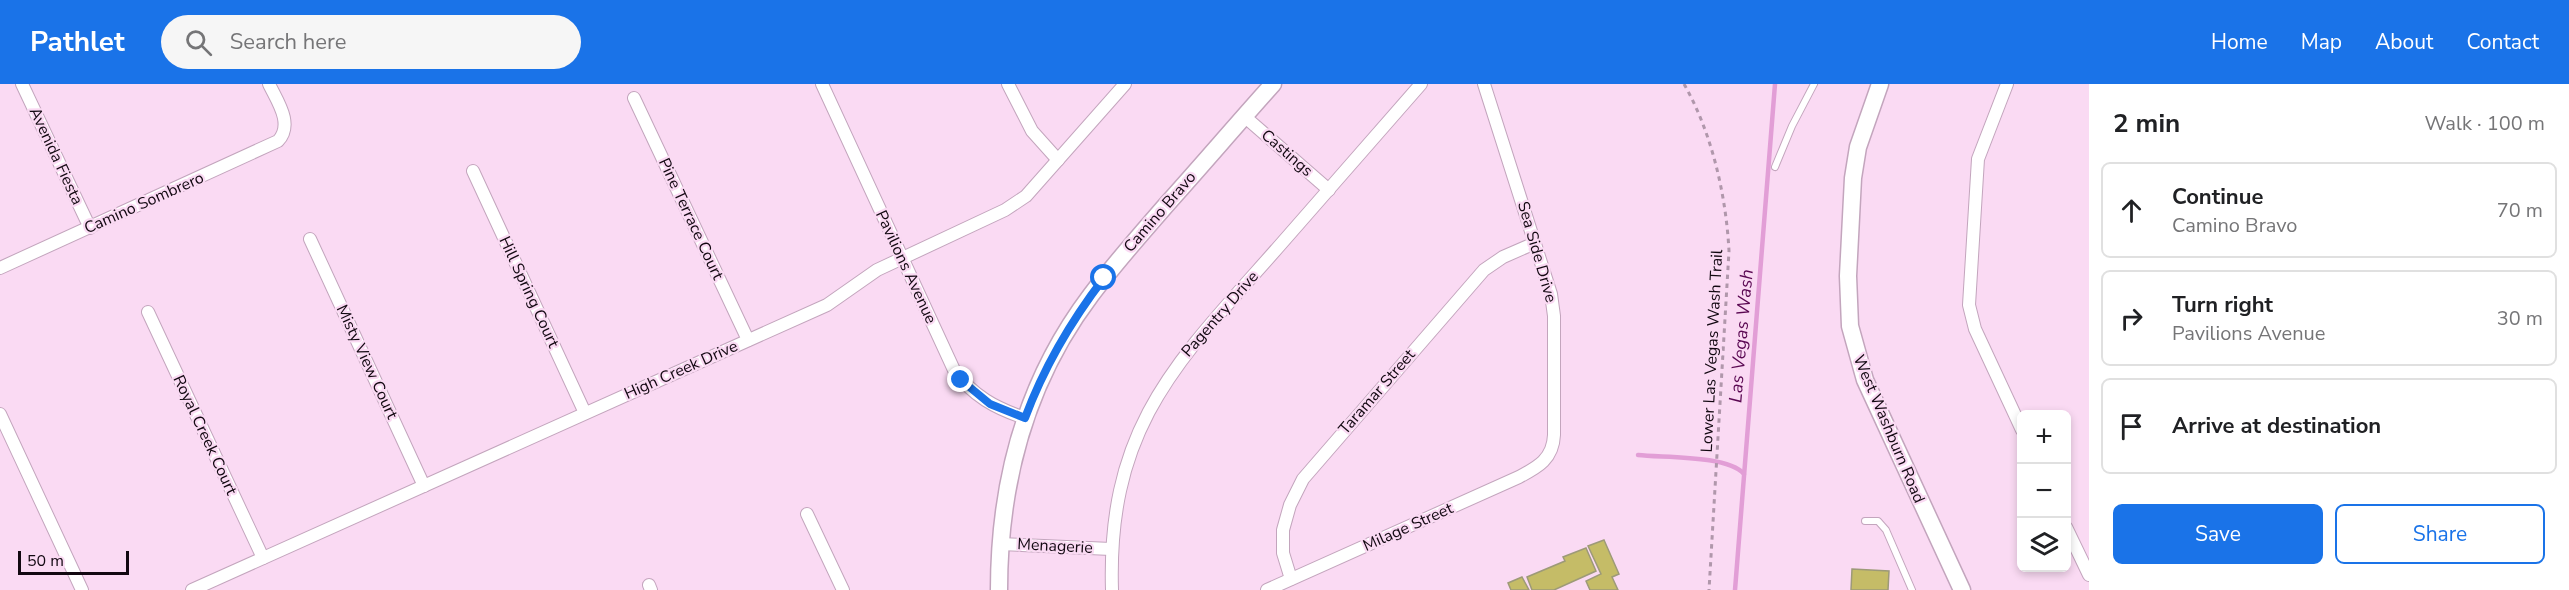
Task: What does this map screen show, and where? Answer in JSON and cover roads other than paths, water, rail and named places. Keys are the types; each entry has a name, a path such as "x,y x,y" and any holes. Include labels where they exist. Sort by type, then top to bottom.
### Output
{"street":[{"name":"Avenida Fiesta","path":"22,84 90,228"},
{"name":"Camino Sombrero","path":"0,268 268,147 284,133 284,117 269,84"},
{"name":"Pavilions Avenue","path":"822,84 948,358 961,380 990,404 1025,418"},
{"path":"1008,84 1032,131 1058,160"},
{"name":"High Creek Drive","path":"192,590 827,305 868,275 1005,210 1026,196 1125,84"},
{"name":"Camino Bravo","path":"999,590 1000,544 1008,481 1025,418 1052,357 1090,296 1273,84"},
{"name":"Pagentry Drive","path":"1112,590 1110,549 1117,499 1140,427 1159,391 1189,349 1421,84"},
{"name":"Sea Side Drive","path":"1484,84 1551,294 1554,316 1553,442 1546,460"},
{"name":"West Washburn Road","path":"1880,84 1858,147 1853,178 1848,276 1850,326 1865,380 1962,590"},
{"path":"2007,84 1978,159 1969,305 1975,328 2017,419"},
{"name":"Pine Terrace Court","path":"634,98 748,340"},
{"name":"Castings","path":"1245,116 1329,190"},
{"name":"Hill Spring Court","path":"473,171 585,413"},
{"name":"Misty View Court","path":"310,239 424,486"},
{"name":"Taramar Street","path":"1291,579 1283,554 1283,530 1290,505 1312,465 1484,270 1503,257 1535,243"},
{"name":"Royal Creek Court","path":"148,312 263,558"},
{"path":"0,414 82,590"},
{"name":"Milage Street","path":"1267,590 1519,477 1546,460"},
{"path":"807,514 843,590"},
{"path":"2071,536 2089,575"},
{"name":"Menagerie","path":"1000,544 1110,549"}],"lane":[{"path":"1775,167 1792,126 1814,84"},
{"path":"1865,521 1878,521 1886,530 1912,590"}],"waterway":[{"name":"Las Vegas Wash","path":"1735,590 1775,84"},
{"path":"1638,455 1710,460 1724,463 1744,474"}]}
